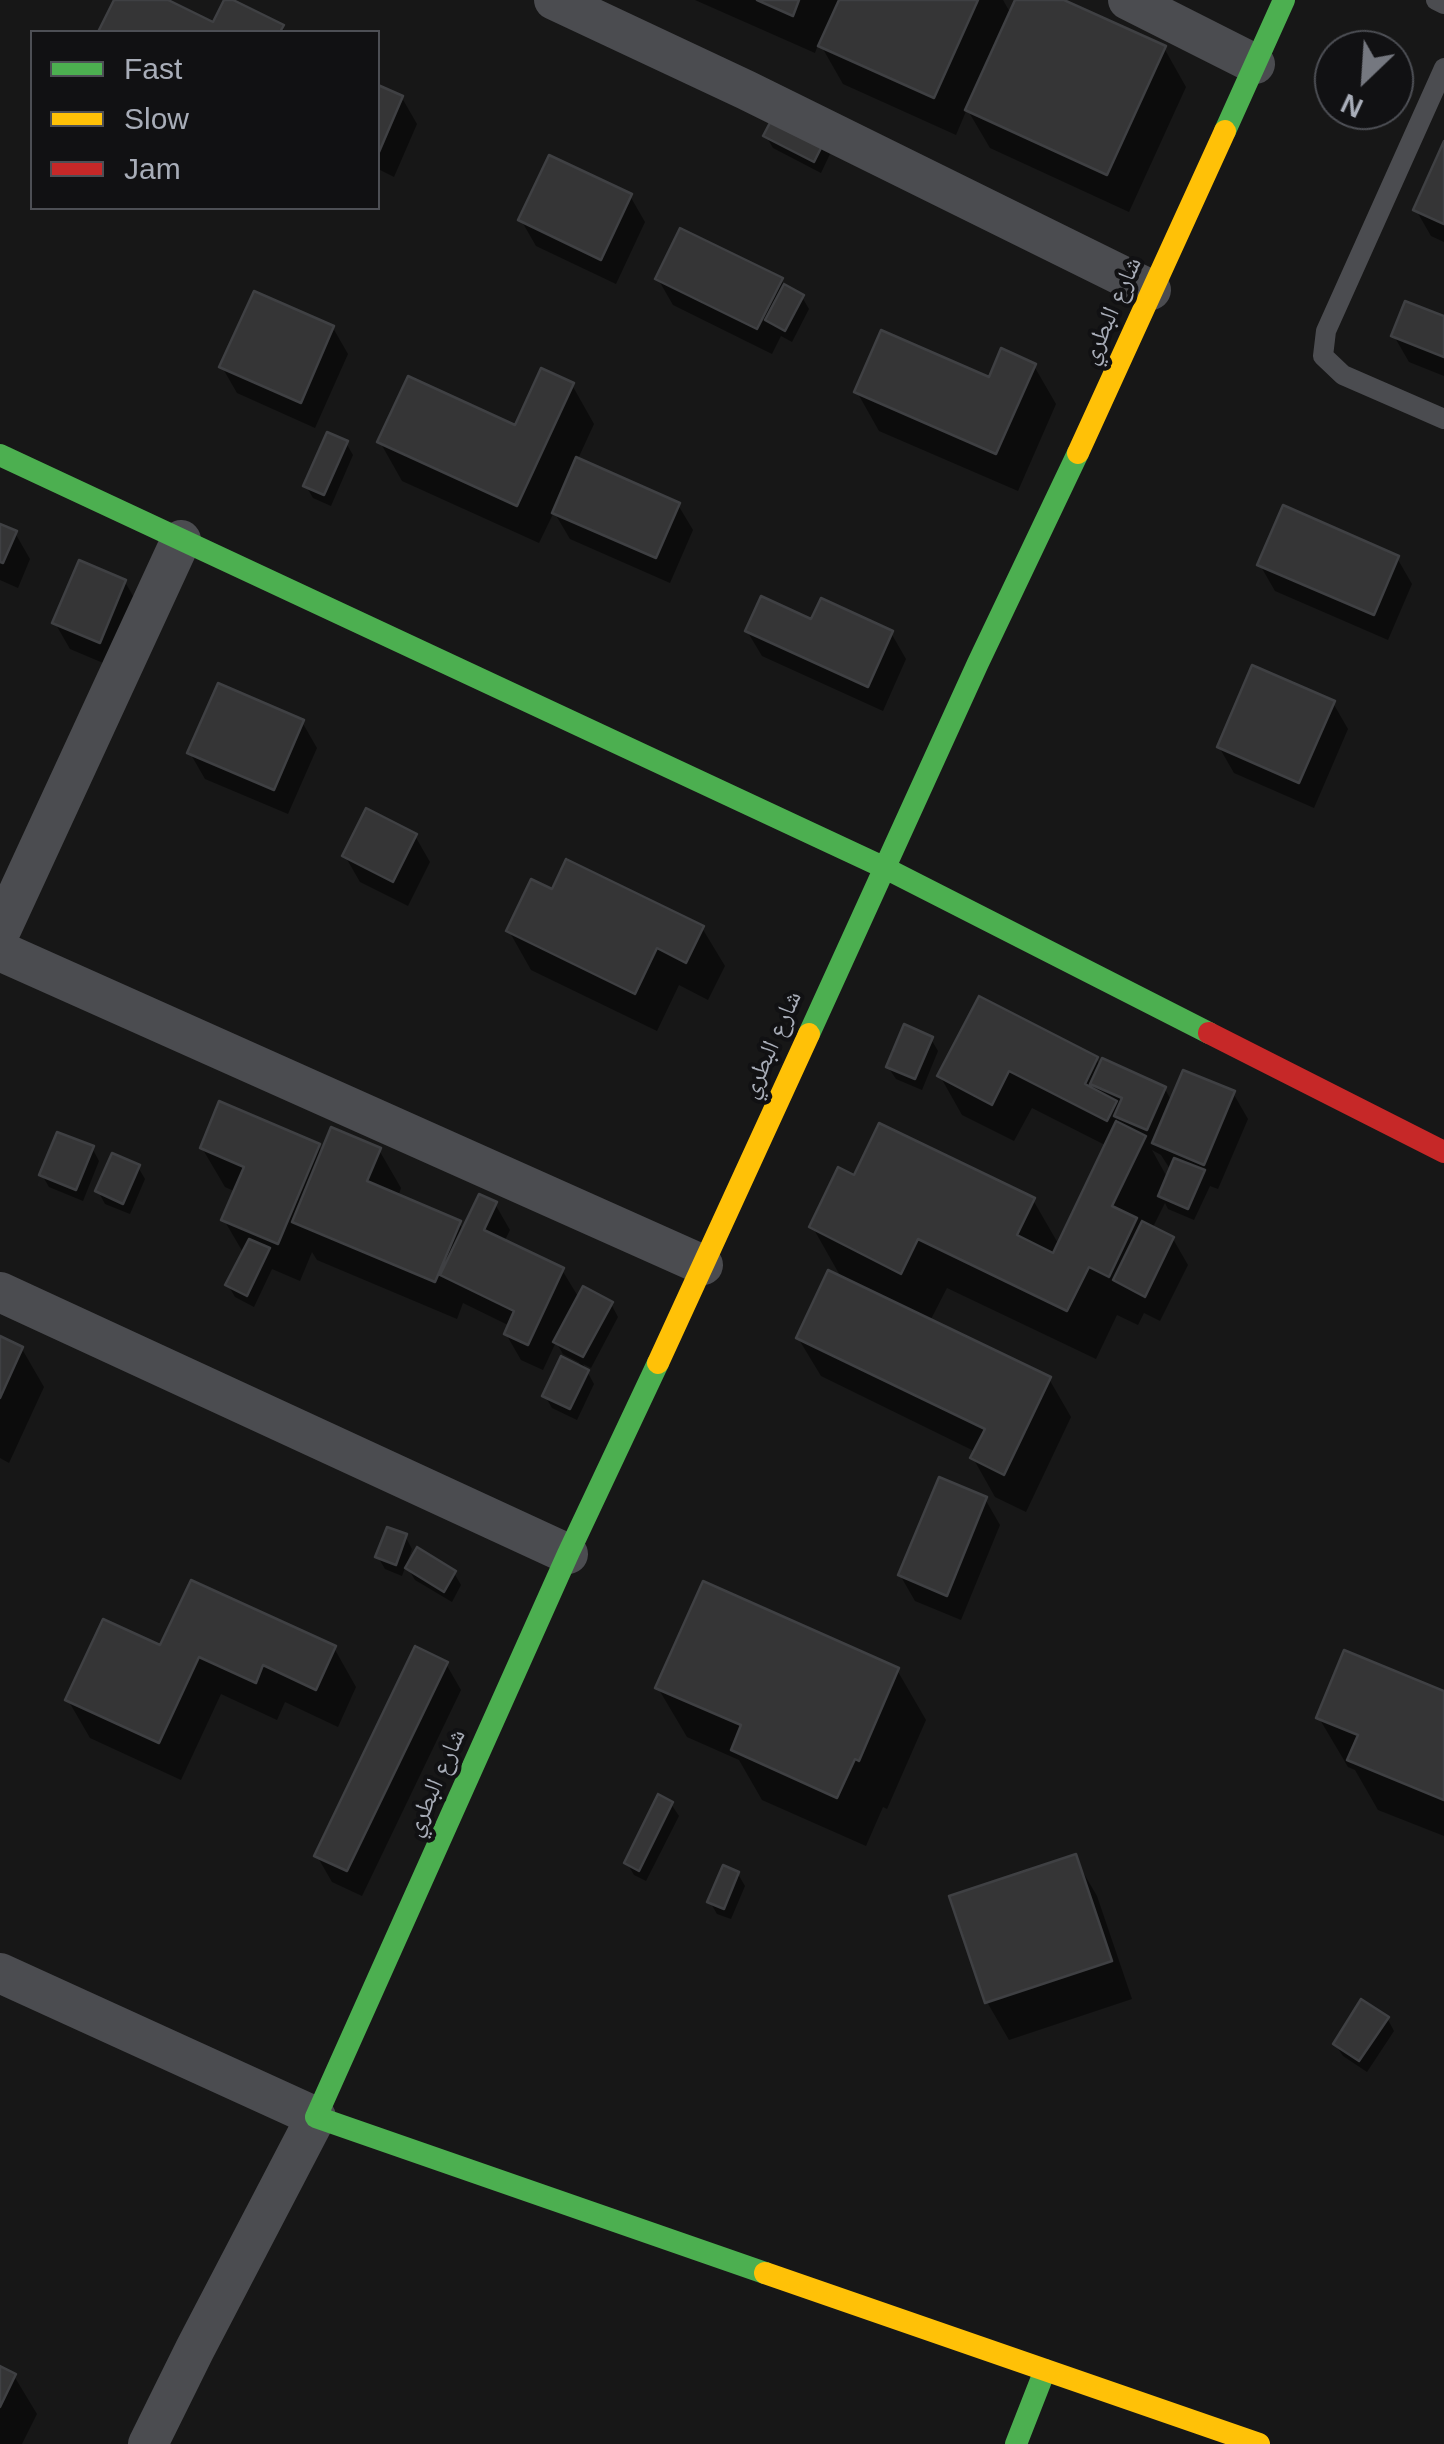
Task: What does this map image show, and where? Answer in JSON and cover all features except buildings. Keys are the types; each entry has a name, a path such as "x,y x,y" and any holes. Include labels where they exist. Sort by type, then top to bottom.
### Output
{"main road":[{"name":"شارع البطري","path":"316,2116 568,1554 1284,0"},
{"path":"0,455 883,867 1444,1152"},
{"path":"316,2116 1259,2444"},
{"path":"1016,2444 1046,2370"}],"street":[{"path":"554,0 1152,290"},
{"path":"1128,0 1255,64"},
{"path":"0,932 182,540"},
{"path":"0,952 702,1264"},
{"path":"0,1292 568,1554"},
{"path":"0,1973 316,2116 148,2444"}],"lane":[{"path":"1436,0 1444,4"},
{"path":"1444,68 1326,331 1323,356 1342,375 1444,420"}],"traffic: fast":[{"path":"1225,131 1284,0"},
{"path":"809,1034 1078,453"},
{"path":"0,455 883,867 1209,1033"},
{"path":"658,1363 568,1554 316,2117 765,2273"},
{"path":"1016,2444 1045,2370"}],"traffic: slow":[{"path":"1078,453 1225,131"},
{"path":"658,1363 809,1034"},
{"path":"765,2273 1259,2444"}],"traffic: jam":[{"path":"1209,1033 1444,1152"}]}
